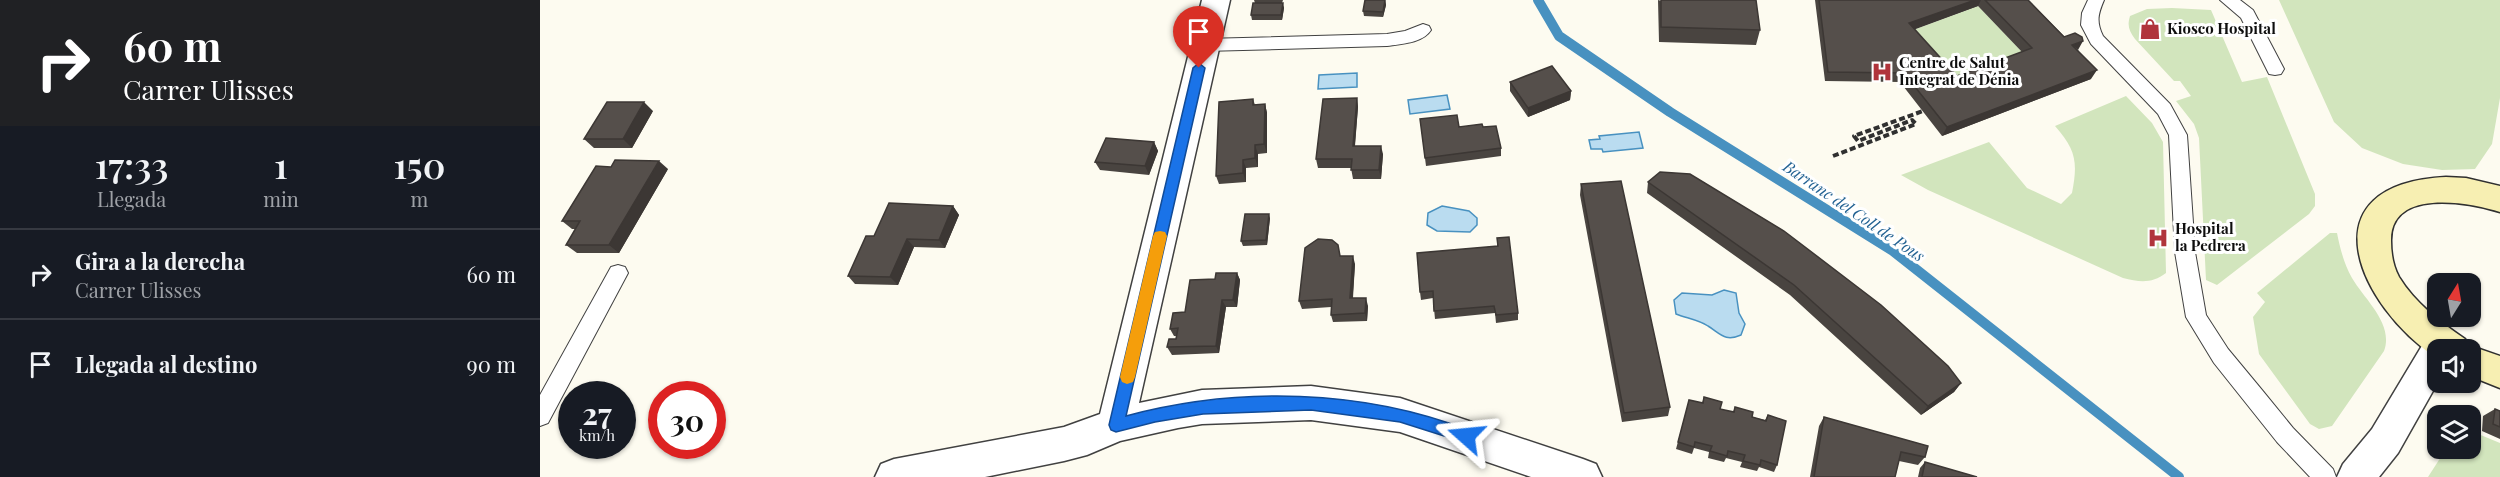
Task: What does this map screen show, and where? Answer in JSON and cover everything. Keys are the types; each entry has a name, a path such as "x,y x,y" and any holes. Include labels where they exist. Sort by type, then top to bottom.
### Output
{"street":[{"path":"1116,425 1216,0"},
{"path":"2435,339 2409,316 2387,286 2375,258 2374,232 2384,211 2403,196 2429,189 2459,189 2500,199"},
{"path":"2481,364 2500,372"},
{"path":"2356,477 2385,441 2427,380"},
{"path":"894,477 1064,444 1087,438 1116,425 1155,415 1203,407 1311,403 1400,415 1583,477"}],"lane":[{"path":"2096,0 2090,13 2089,25 2097,40 2163,109 2178,135 2189,289 2196,317 2221,356 2285,435 2325,477"},
{"path":"2228,0 2247,14 2274,69"},
{"path":"1204,45 1387,40 1408,37 1423,30"},
{"path":"540,416 618,273"}],"path":[{"path":"1833,156 1917,124 1912,120 1858,141 1854,136 1923,111"}],"green space":[{"path":"2279,0 2500,0 2500,98 2492,144 2475,169 2442,170 2403,164 2362,148 2334,122"},
{"path":"1978,6 2027,57 1952,85 1905,33"},
{"path":"2147,9 2211,10 2242,82 2267,77 2315,194 2315,206 2309,214 2217,285 2206,280 2199,138 2194,124 2176,101 2191,96 2180,81 2174,81 2135,39 2129,26 2130,16"},
{"path":"2126,96 2152,123 2163,142 2166,273 2156,279 2140,281 2123,278 1928,190 1901,175 1989,142 2027,188 2061,204 2072,193 2075,165 2067,142 2055,126"},
{"path":"2330,233 2337,233 2349,273 2382,322 2386,341 2384,351 2332,426 2319,429 2310,424 2259,354 2253,317 2265,302 2257,293"},
{"path":"2481,435 2500,443 2500,477 2428,477 2440,459 2481,459"}],"water":[{"path":"1357,73 1357,87 1318,89 1319,75"},
{"path":"1447,95 1450,109 1410,114 1408,100"},
{"path":"1639,132 1643,148 1603,152 1602,149 1591,149 1589,140 1600,139 1599,136"},
{"path":"1442,206 1469,211 1477,218 1477,225 1470,232 1437,231 1427,225 1428,213"},
{"path":"1724,290 1736,293 1739,313 1745,324 1741,335 1727,337 1701,322 1676,314 1674,300 1682,293 1712,295"}],"building":[{"path":"1365,0 1385,0 1383,12 1363,11"},
{"path":"1661,0 1756,0 1760,30 1661,27"},
{"name":"Centre de Salut Integrat de Dénia","path":"1819,0 1975,0 1909,23 1957,76 2032,48 1985,0 2028,0 2064,37 2075,33 2082,37 2083,41 2072,45 2097,70 1947,127 1904,73 1828,72"},
{"path":"1253,3 1283,3 1281,15 1251,15"},
{"path":"1552,66 1571,91 1528,108 1510,82"},
{"path":"1357,98 1353,146 1381,146 1379,170 1351,170 1352,159 1316,159 1323,99"},
{"path":"1253,99 1253,105 1265,104 1264,144 1255,145 1255,158 1243,160 1243,173 1216,176 1219,102"},
{"path":"607,102 644,102 623,139 584,139"},
{"path":"1457,115 1459,127 1482,124 1483,127 1496,126 1501,148 1425,158 1420,119"},
{"path":"1106,138 1154,142 1145,166 1095,162"},
{"path":"615,160 659,161 609,245 566,245 580,221 562,221 596,166 611,167"},
{"path":"1660,172 1690,174 1784,231 1881,305 1948,366 1961,383 1928,406 1794,285 1648,182"},
{"path":"1621,181 1670,407 1624,413 1581,184"},
{"path":"889,203 953,206 939,240 907,239 890,277 848,276 866,236 874,236"},
{"path":"1245,214 1269,214 1266,240 1241,241"},
{"path":"1509,237 1518,313 1496,315 1494,306 1434,311 1433,291 1420,292 1417,253 1498,246 1497,238"},
{"path":"1318,239 1332,240 1338,245 1340,256 1353,256 1350,298 1366,298 1365,313 1331,315 1332,299 1299,301 1305,248"},
{"path":"1216,273 1237,273 1233,300 1222,300 1216,346 1167,347 1169,339 1176,339 1178,328 1170,329 1173,313 1185,312 1190,280 1215,279"},
{"path":"1704,397 1722,402 1720,409 1734,412 1735,407 1753,412 1752,417 1766,421 1768,415 1786,421 1777,465 1761,460 1760,465 1743,461 1745,455 1728,451 1727,456 1710,451 1712,446 1695,442 1694,447 1678,442 1689,400 1703,403"},
{"path":"2495,409 2500,411 2500,427 2493,424"},
{"path":"1824,417 1928,446 1925,457 1901,452 1895,477 1814,477"},
{"path":"1925,462 1977,477 1922,477"}],"waterway":[{"name":"Barranc del Coll de Pous","path":"1538,0 1559,36 1670,112 1893,251 2179,477"}],"slow traffic":[{"path":"1127,377 1160,236"}],"place":[{"name":"Kiosco Hospital","path":"2150,29"},
{"name":"Centre de Salut Integrat de Dénia","path":"1882,72"},
{"name":"Hospital la Pedrera","path":"2158,238"}],"route":[{"path":"1199,68 1116,425 1155,415 1203,407 1311,403 1400,415 1466,436"}]}
